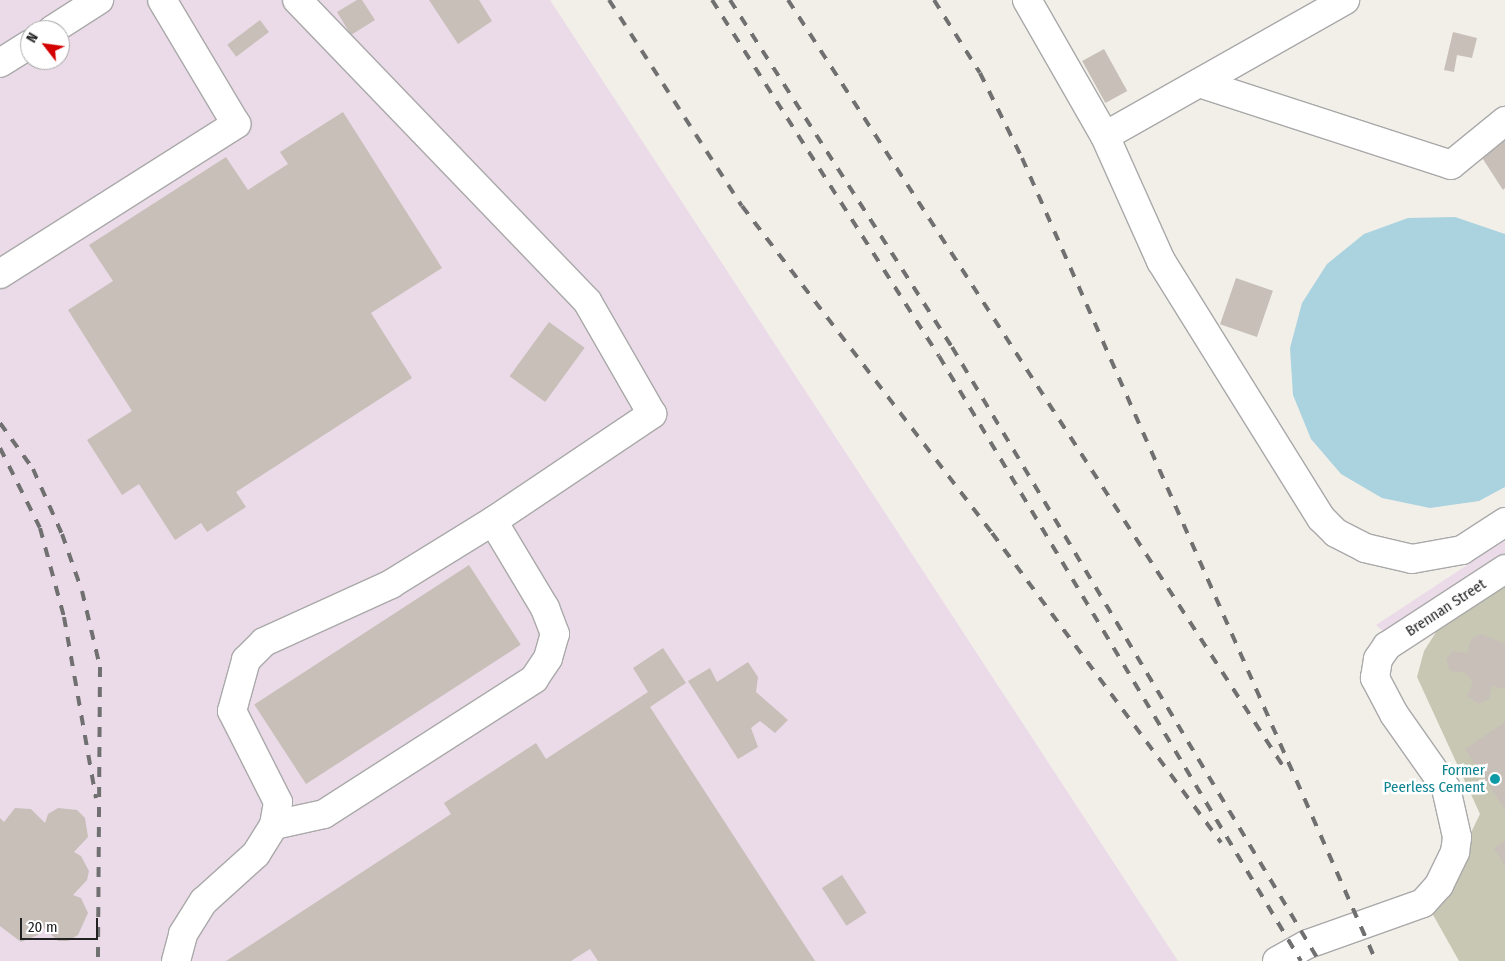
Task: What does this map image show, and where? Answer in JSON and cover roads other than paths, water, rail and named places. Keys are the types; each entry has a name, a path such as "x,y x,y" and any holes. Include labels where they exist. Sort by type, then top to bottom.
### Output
{"lane":[{"path":"68,20 100,0"},
{"path":"0,274 236,124 162,0"},
{"path":"176,961 183,934 204,901 256,854 274,825 278,802 232,711 246,660 264,642 391,584 493,521 652,414 587,301 297,0"},
{"path":"1026,0 1105,136 1161,260 1321,518 1336,533 1365,548 1412,559 1462,550 1505,522"},
{"path":"1105,136 1345,0"},
{"path":"0,63 20,50"},
{"path":"1199,83 1451,165 1505,121"},
{"path":"274,825 324,814 534,679 551,651 555,634 542,602 493,521"},
{"name":"Brennan Street","path":"1277,961 1294,950 1423,904 1439,885 1455,852 1457,837 1446,788 1394,714 1375,678 1378,658 1387,646 1505,569"}],"water":[{"path":"1455,217 1505,234 1505,487 1479,501 1430,508 1382,498 1341,474 1311,439 1293,395 1290,348 1302,303 1327,264 1364,234 1408,218"}],"railway":[{"path":"609,0 742,206 992,533 1221,842"},
{"path":"712,0 939,356 1301,961"},
{"path":"730,0 952,347 1319,961"},
{"path":"788,0 1283,766"},
{"path":"934,0 980,73 1022,158 1376,961"},
{"path":"0,423 33,469 62,534 82,591 100,667 98,961"},
{"path":"0,448 40,528 64,617 96,798"}],"place":[{"name":"Former Peerless Cement","path":"1495,779"}]}
